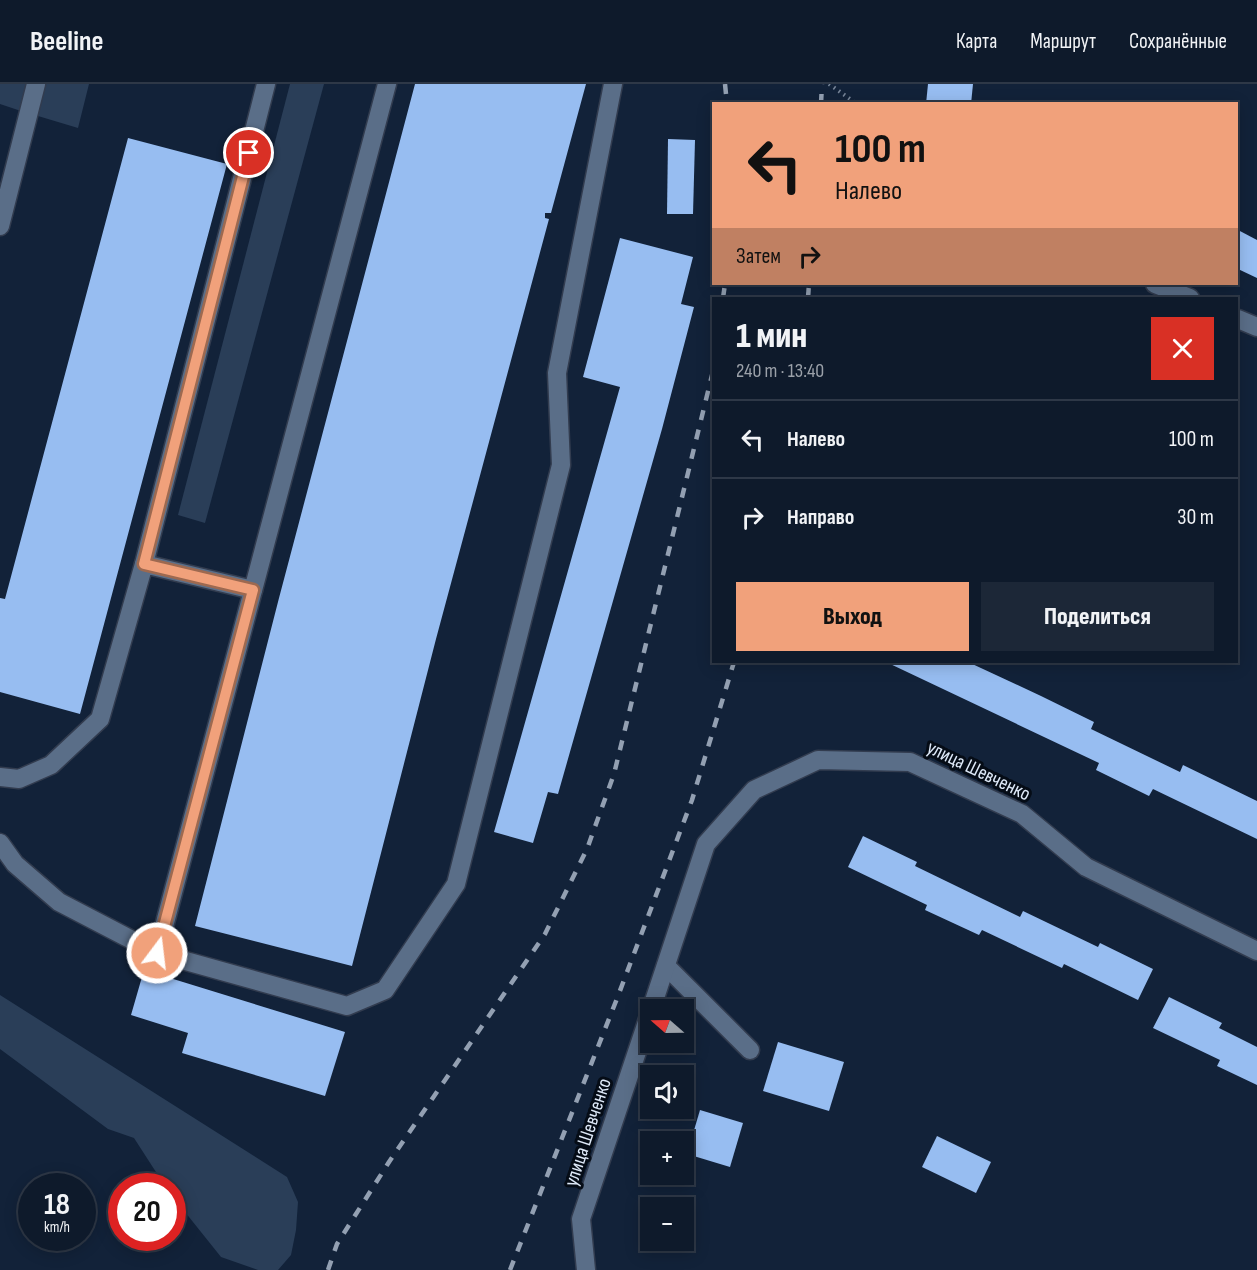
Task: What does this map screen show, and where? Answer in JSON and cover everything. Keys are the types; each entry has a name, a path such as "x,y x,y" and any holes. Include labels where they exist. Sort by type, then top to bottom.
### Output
{"street":[{"path":"0,226 36,84"},
{"path":"0,777 19,779 51,765 100,719 144,564 266,84"},
{"path":"157,953 387,84"},
{"path":"0,843 15,864 59,902 157,953 347,1006 385,990 456,884 561,465 557,373 613,84"},
{"path":"1158,285 1188,297"},
{"path":"1238,319 1257,327"},
{"path":"144,564 253,590"},
{"name":"улица Шевченко","path":"655,999 706,844 754,790 818,759 910,762 1022,814 1086,867 1257,951"},
{"path":"666,966 750,1050"},
{"name":"улица Шевченко","path":"586,1270 581,1219 640,1043"}],"path":[{"path":"829,84 854,102"}],"shaded area":[{"path":"0,84 27,84 21,111 0,104"},
{"path":"46,84 89,84 78,128 38,116"},
{"path":"290,84 324,84 205,523 178,515"},
{"path":"0,995 287,1177 298,1202 291,1255 278,1270 258,1270 221,1257 186,1213 186,1173 157,1173 134,1138 108,1129 0,1049"}],"building":[{"path":"415,84 586,84 551,213 545,213 545,218 549,219 436,639 352,966 195,926"},
{"path":"928,84 973,84 971,102 926,102"},
{"path":"128,138 227,164 80,714 0,692 0,598 5,599"},
{"path":"668,139 695,140 693,214 667,214"},
{"path":"1238,230 1257,240 1257,278 1238,269"},
{"path":"620,238 693,257 681,304 694,307 662,429 558,794 548,792 533,843 494,832 620,387 583,377"},
{"path":"888,663 970,663 1041,696 1094,722 1091,729 1180,772 1183,765 1257,801 1257,839 1153,789 1149,796 1096,770 1099,763"},
{"path":"863,836 917,862 915,866 1020,917 1023,911 1098,947 1100,943 1153,969 1138,1000 1064,964 1062,968 982,930 979,935 925,910 927,905 848,867"},
{"path":"144,970 345,1032 325,1096 182,1053 188,1033 131,1015"},
{"path":"1169,997 1222,1023 1219,1028 1257,1047 1257,1085 1217,1066 1220,1060 1153,1028"},
{"path":"778,1042 844,1062 829,1111 763,1091"},
{"path":"700,1110 743,1123 730,1167 694,1156 694,1131"},
{"path":"937,1136 991,1162 976,1193 922,1167"}],"railway":[{"path":"725,84 727,102"},
{"path":"821,102 822,84"},
{"path":"723,297 725,285"},
{"path":"808,297 809,285"},
{"path":"328,1270 337,1244 389,1162 545,934 587,849 614,774 712,375"},
{"path":"510,1270 692,800 734,663"}],"route":[{"path":"157,953 253,590 144,564 249,153"}]}
